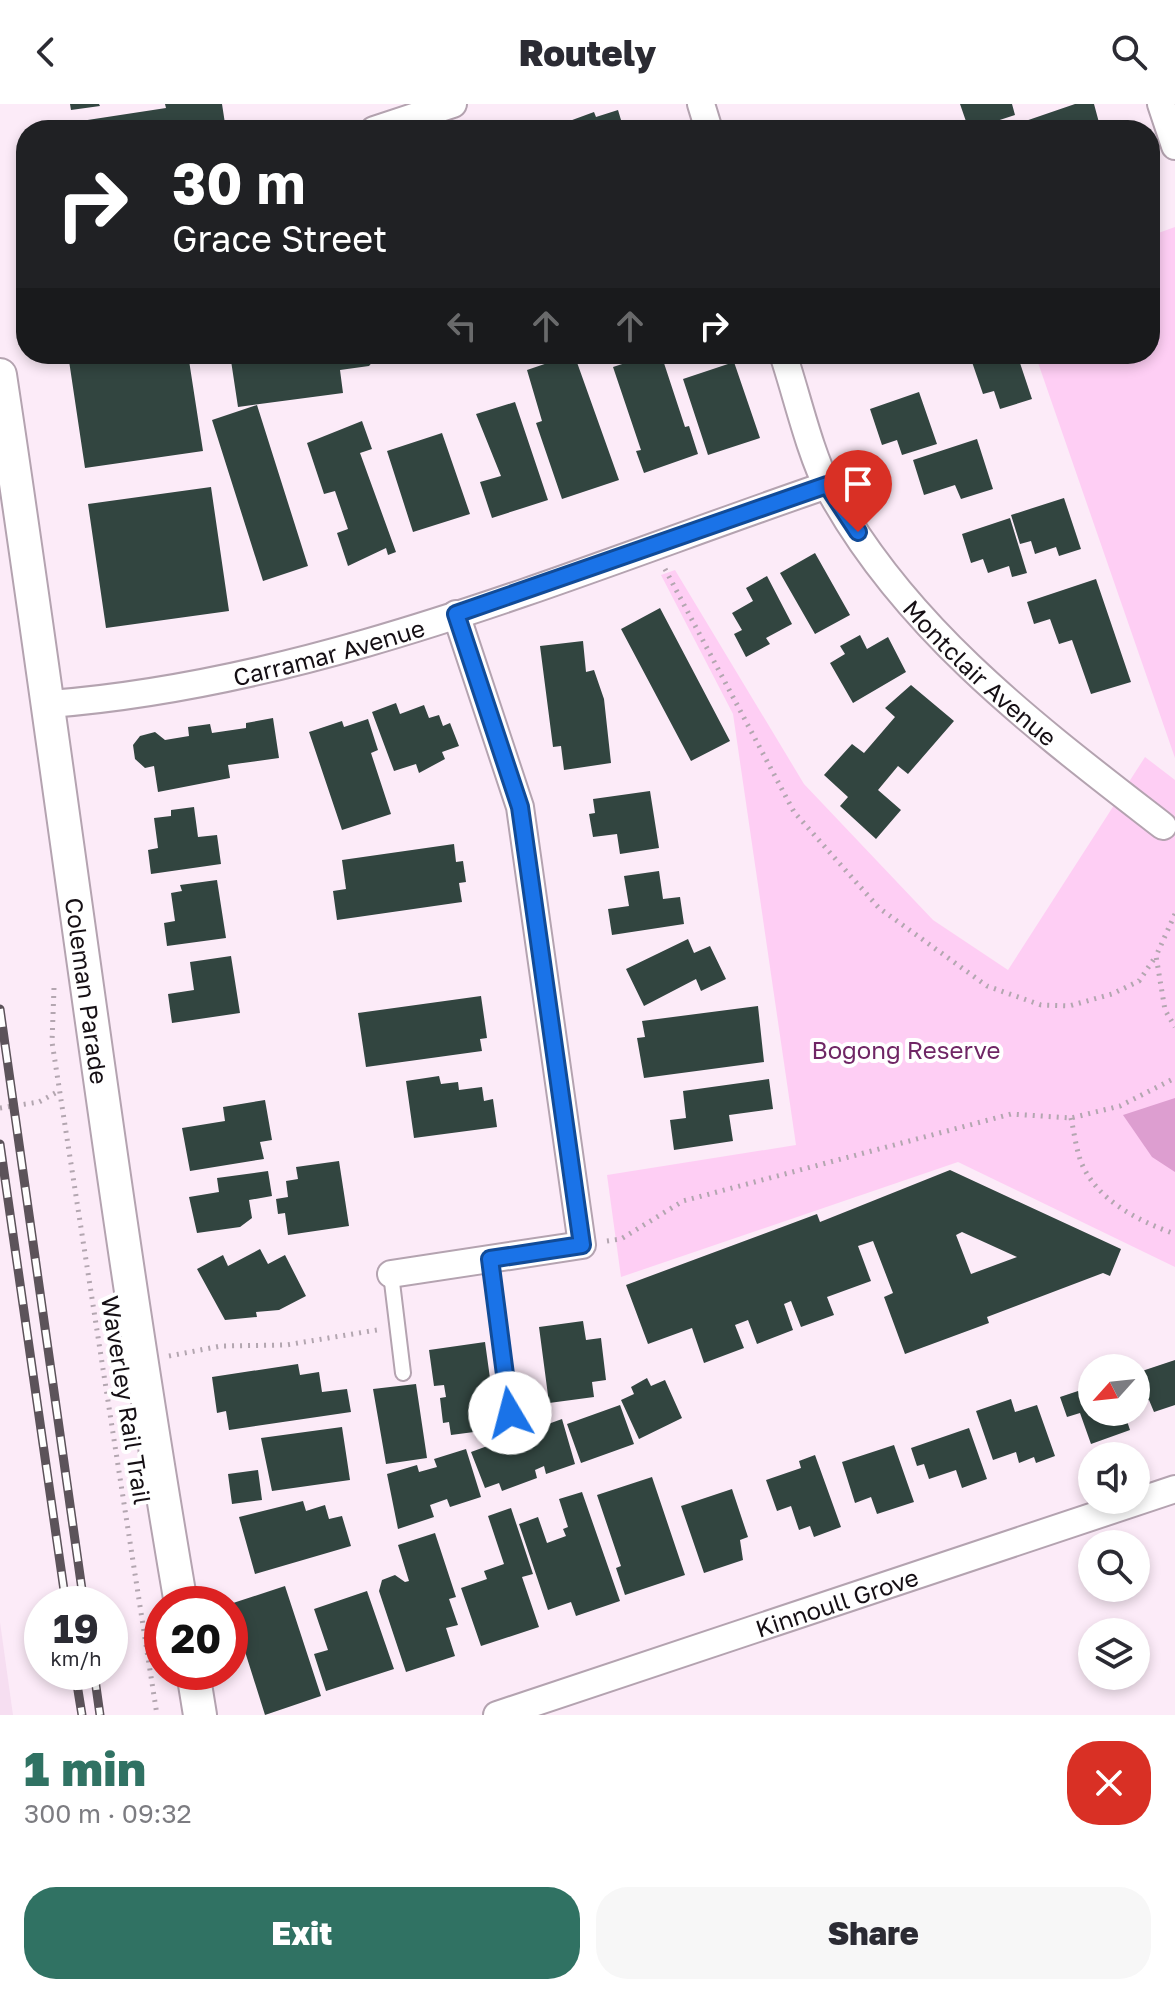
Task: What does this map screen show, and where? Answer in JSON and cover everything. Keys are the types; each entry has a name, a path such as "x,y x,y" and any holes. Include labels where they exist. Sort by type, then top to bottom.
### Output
{"street":[{"path":"404,120 453,104"},
{"path":"1161,104 1175,146"},
{"name":"Montclair Avenue","path":"786,364 827,485 889,578 956,654 1029,722 1169,829"},
{"name":"Coleman Parade","path":"0,375 50,704 140,1364 178,1586"},
{"name":"Carramar Avenue","path":"50,704 273,669 456,614 827,485"},
{"path":"391,1274 582,1245 520,807 456,614"},
{"name":"Kinnoull Grove","path":"497,1715 1175,1489"},
{"path":"196,1690 200,1715"}],"lane":[{"path":"490,1259 510,1413"},
{"path":"391,1274 403,1373"}],"path":[{"path":"653,546 794,812 879,908 987,986 1041,1005 1069,1006 1112,994 1139,981 1156,956 1175,914"},
{"path":"1156,956 1165,1010 1175,1027"},
{"name":"Waverley Rail Trail","path":"53,979 52,1042 157,1715"},
{"path":"582,1245 621,1239 683,1201 1011,1114 1071,1118 1120,1106 1175,1078"},
{"path":"0,1108 39,1102 59,1091"},
{"path":"1071,1118 1081,1163 1105,1195 1134,1219 1175,1234"},
{"path":"105,1369 221,1346 286,1345 398,1326"}],"shaded area":[{"path":"1175,1098 1175,1172 1152,1157 1123,1115"},
{"path":"0,1622 13,1715 0,1715"}],"green space":[{"path":"1175,227 1175,758 1038,364 1160,364 1160,232"},
{"name":"Bogong Reserve","path":"675,570 804,784 933,920 1008,970 1145,757 1175,780 1175,1267 958,1162 621,1277 607,1175 796,1145 733,714 661,575"}],"building":[{"path":"70,104 99,104 100,106 71,110"},
{"path":"165,104 222,104 224,120 88,120 166,108"},
{"path":"960,104 1012,104 1015,115 1000,120 966,120"},
{"path":"1075,104 1094,104 1098,120 1028,120"},
{"path":"618,110 621,120 572,120 594,112 596,117"},
{"path":"69,364 190,364 203,451 85,468"},
{"path":"232,364 371,364 340,370 343,393 238,407"},
{"path":"545,364 578,364 619,480 562,499 536,423 542,421 527,370"},
{"path":"622,364 664,364 685,427 689,426 698,454 644,473 636,451 641,450 613,367"},
{"path":"735,364 760,438 708,455 683,379"},
{"path":"973,364 1020,364 1032,399 1000,409 994,391 983,394"},
{"path":"919,392 937,444 902,455 897,440 882,445 870,409"},
{"path":"515,402 548,500 492,518 480,482 501,476 476,414"},
{"path":"257,405 308,566 263,581 212,420"},
{"path":"362,421 372,449 360,453 396,552 388,555 386,548 348,566 337,533 348,529 335,491 324,494 307,443"},
{"path":"442,433 470,514 413,532 387,451"},
{"path":"977,439 993,489 961,499 955,485 924,495 913,460"},
{"path":"211,487 229,611 106,628 88,504"},
{"path":"1064,498 1081,549 1059,556 1056,547 1035,554 1031,541 1020,544 1011,515"},
{"path":"1010,518 1027,573 1012,577 1009,566 988,573 983,559 971,563 962,534"},
{"path":"815,553 850,615 815,634 780,573"},
{"path":"767,576 792,624 766,638 770,644 746,657 734,634 742,630 732,613 753,601 746,588"},
{"path":"1096,579 1131,682 1091,694 1072,640 1059,644 1050,619 1034,624 1027,602"},
{"path":"660,608 730,741 691,761 621,629"},
{"path":"860,635 867,649 888,637 906,672 853,703 830,663 845,654 840,646"},
{"path":"583,641 586,672 594,670 604,699 611,763 564,770 561,746 553,747 540,646"},
{"path":"911,685 954,721 908,774 898,766 878,790 901,810 876,839 840,806 848,797 824,775 852,744 864,753 895,717 885,708"},
{"path":"396,703 400,714 424,705 429,718 439,715 443,726 450,723 459,746 442,752 445,759 419,773 416,764 394,771 372,712"},
{"path":"273,718 279,758 228,765 230,778 158,792 154,766 145,768 135,759 133,745 140,736 155,732 165,740 189,736 188,727 210,724 212,733 246,728 246,723"},
{"path":"368,719 378,750 371,753 391,814 342,830 309,732 342,721 344,727"},
{"path":"650,791 659,848 620,854 617,834 593,837 589,814 595,813 593,799"},
{"path":"194,807 198,837 217,835 221,864 151,874 148,850 158,848 154,818 171,816 171,810"},
{"path":"454,844 456,862 463,861 466,882 459,883 462,902 337,920 333,891 346,889 342,860"},
{"path":"659,871 663,899 680,897 684,924 612,935 608,909 629,906 624,876"},
{"path":"217,880 226,938 167,946 164,923 175,921 171,893 182,891 180,885"},
{"path":"688,939 694,953 710,946 726,979 701,991 696,979 644,1006 626,969"},
{"path":"231,956 240,1013 172,1023 168,994 194,990 190,962"},
{"path":"481,996 487,1038 480,1039 482,1051 366,1067 358,1013"},
{"path":"758,1006 764,1062 644,1078 637,1038 645,1037 642,1021"},
{"path":"439,1076 441,1084 458,1082 459,1090 482,1087 484,1101 493,1099 497,1127 414,1138 406,1081"},
{"path":"769,1079 773,1109 729,1115 733,1141 674,1150 670,1120 686,1118 683,1091"},
{"path":"265,1100 272,1140 260,1142 264,1159 190,1171 182,1128 225,1121 223,1107"},
{"path":"339,1161 349,1226 288,1235 285,1213 278,1214 276,1199 288,1197 286,1181 298,1179 296,1167"},
{"path":"950,1170 1121,1249 1110,1276 1103,1273 987,1317 989,1323 905,1354 884,1297 893,1293 873,1241 858,1246 871,1281 827,1297 834,1315 801,1327 791,1301 784,1304 793,1330 757,1344 748,1320 735,1325 744,1348 704,1363 692,1328 648,1344 626,1285 817,1214 820,1222","holes":["962,1232 1017,1257 971,1274 956,1235"]},
{"path":"268,1171 272,1196 249,1200 252,1218 240,1227 197,1233 189,1197 219,1192 217,1178"},
{"path":"260,1249 268,1264 285,1255 306,1296 279,1310 256,1312 257,1317 225,1320 197,1269 223,1255 228,1266"},
{"path":"583,1321 586,1340 601,1338 606,1380 592,1382 594,1397 549,1403 539,1327"},
{"path":"485,1342 497,1429 451,1435 449,1422 443,1423 440,1398 446,1397 444,1385 434,1386 429,1350"},
{"path":"1175,1360 1175,1405 1154,1412 1150,1402 1150,1368"},
{"path":"298,1364 300,1375 319,1372 322,1392 347,1389 351,1412 229,1430 226,1411 217,1413 212,1377"},
{"path":"647,1378 651,1386 665,1380 682,1418 639,1439 621,1400 634,1394 631,1387"},
{"path":"416,1384 427,1458 386,1464 373,1389"},
{"path":"1078,1391 1078,1414 1067,1417 1060,1397"},
{"path":"1011,1399 1015,1412 1037,1405 1055,1456 1036,1463 1034,1457 1019,1463 1016,1452 993,1460 976,1411"},
{"path":"620,1405 634,1444 581,1463 567,1424"},
{"path":"562,1419 575,1464 546,1474 544,1466 535,1470 537,1478 502,1491 499,1483 485,1488 471,1452"},
{"path":"1085,1426 1129,1426 1130,1430 1090,1442"},
{"path":"342,1427 350,1480 272,1491 261,1438"},
{"path":"969,1428 987,1479 962,1488 956,1470 929,1479 924,1464 917,1466 911,1448"},
{"path":"894,1445 914,1502 877,1514 871,1497 855,1503 842,1462"},
{"path":"466,1449 481,1497 450,1507 447,1499 430,1505 434,1517 398,1529 387,1474 417,1465 419,1472 437,1467 434,1459"},
{"path":"815,1455 841,1527 814,1537 810,1526 799,1530 791,1506 777,1511 766,1480 801,1468 799,1461"},
{"path":"258,1470 262,1500 232,1504 228,1474"},
{"path":"652,1477 685,1575 625,1595 616,1568 621,1566 597,1495"},
{"path":"732,1489 748,1537 740,1540 743,1560 704,1573 681,1506"},
{"path":"582,1492 620,1601 576,1616 571,1602 548,1610 519,1524 538,1517 547,1543 566,1536 563,1529 568,1527 559,1499"},
{"path":"303,1501 306,1511 325,1505 329,1519 342,1516 351,1546 255,1574 239,1517"},
{"path":"511,1508 533,1574 522,1577 539,1627 481,1646 461,1588 487,1579 484,1571 504,1564 488,1516"},
{"path":"435,1533 456,1597 449,1599 458,1625 446,1628 455,1656 406,1672 379,1591 382,1580 395,1575 405,1582 409,1581 398,1545"},
{"path":"285,1586 321,1696 265,1715 248,1661 248,1598"},
{"path":"367,1591 394,1669 326,1691 314,1654 328,1650 314,1609"}],"railway":[{"path":"0,1009 81,1586"},
{"path":"0,1144 63,1586"},
{"path":"78,1690 82,1715"},
{"path":"97,1690 100,1715"}],"route":[{"path":"510,1413 490,1259 582,1245 520,807 456,614 827,485 858,532"}]}
